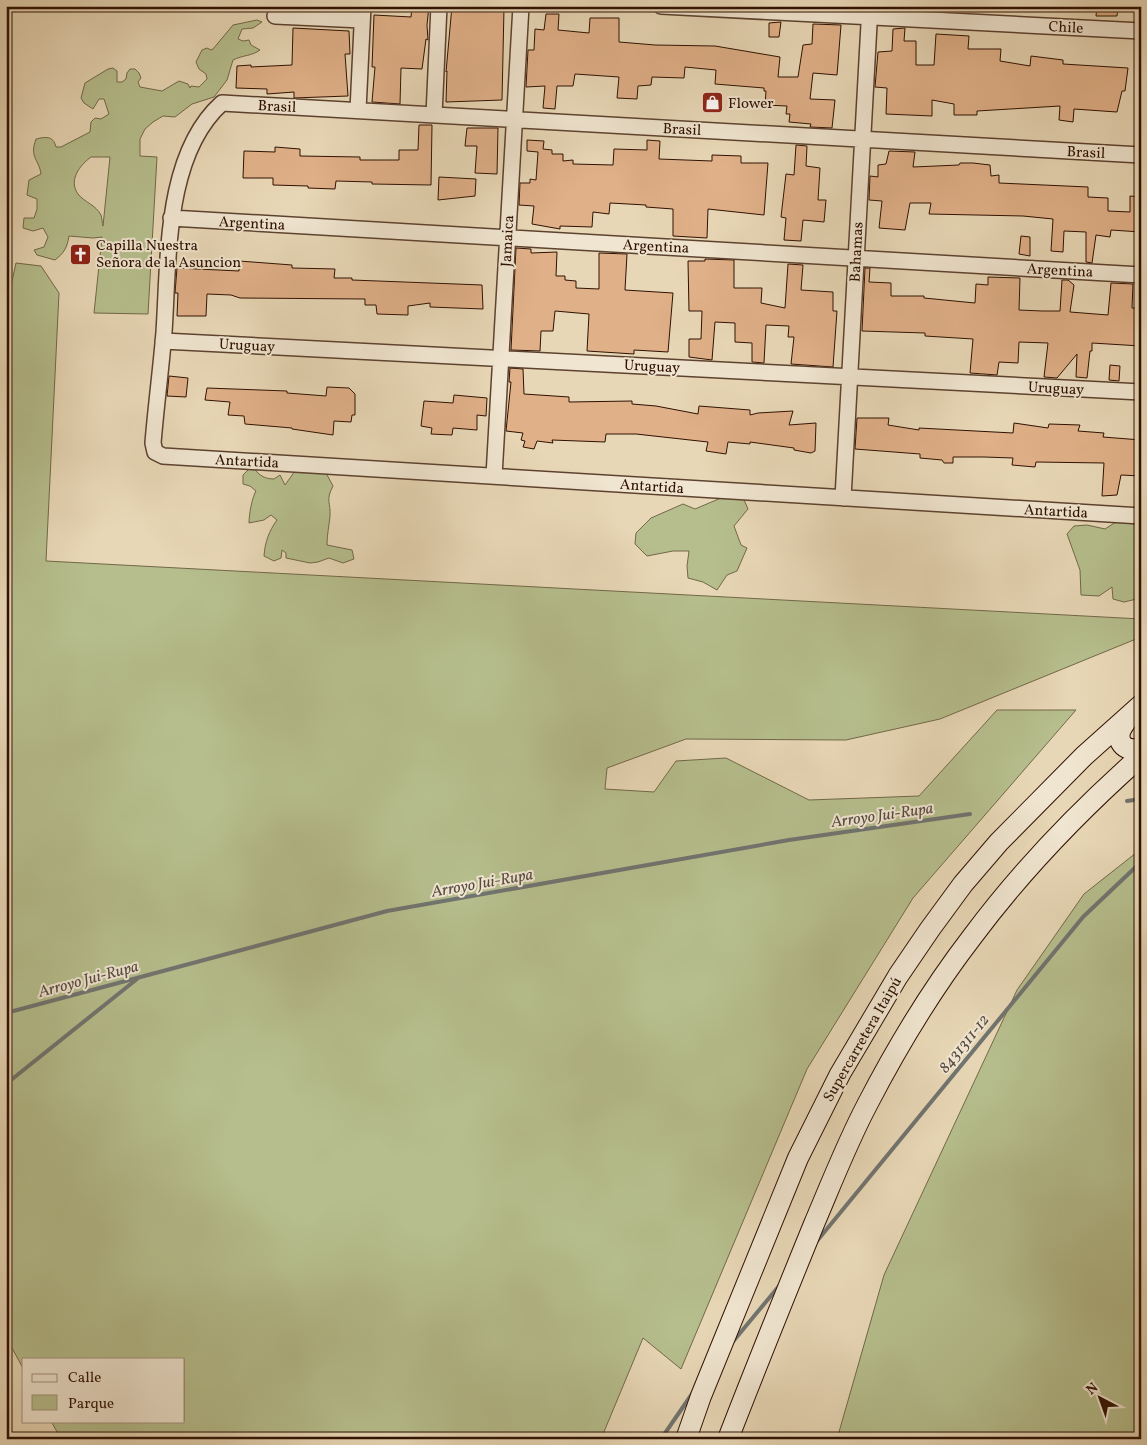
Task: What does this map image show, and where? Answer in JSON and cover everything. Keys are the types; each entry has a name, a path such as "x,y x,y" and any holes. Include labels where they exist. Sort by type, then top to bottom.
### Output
{"street":[{"path":"434,115 440,6"},
{"name":"Jamaica","path":"494,476 521,6"},
{"name":"Chile","path":"662,6 869,12 1141,31"},
{"name":"Bahamas","path":"843,498 869,12"},
{"path":"275,16 363,13 358,110"},
{"name":"Brasil","path":"171,218 182,166 201,127 210,114 222,103 1141,155"},
{"path":"163,341 171,218"},
{"name":"Argentina","path":"171,218 1141,275"},
{"name":"Uruguay","path":"163,341 1141,392"},
{"name":"Antartida","path":"163,341 153,442 155,452 163,456 1141,516"},
{"path":"1137,708 1122,727 1120,734 1124,747 1130,750 1141,748"},
{"name":"Supercarretera Itaipú","path":"686,1439 701,1396 798,1158 840,1074 880,1006 930,929 975,870 1040,799 1137,708"},
{"path":"728,1439 774,1321 845,1151 866,1106 893,1058 946,972 1001,899 1074,819 1141,756"}],"green space":[{"path":"257,20 262,22 253,28 242,29 238,39 243,41 249,40 251,45 260,50 233,60 227,80 214,97 192,104 175,117 163,116 145,129 140,139 140,156 157,157 148,314 94,313 102,237 69,236 65,250 55,260 37,255 34,250 44,247 48,237 43,228 33,231 23,228 24,218 34,218 37,209 37,199 27,195 29,180 41,174 34,154 36,139 48,138 53,140 56,147 61,147 90,132 91,122 95,118 101,119 109,114 104,99 99,99 93,109 84,103 81,98 85,83 108,69 113,68 117,71 117,82 122,82 126,79 130,69 135,69 141,78 138,82 140,87 162,91 179,81 188,84 190,88 191,86 199,87 207,79 206,74 199,69 196,62 202,50 207,48 213,49 233,25","holes":["91,157 110,157 103,226 99,212 78,194 74,183 79,169"]},
{"path":"16,263 41,266 59,293 46,561 1141,619 1141,637 940,719 846,740 686,739 607,768 605,789 654,792 676,761 726,758 809,800 919,796 997,710 1076,710 913,898 807,1069 681,1369 643,1338 601,1439 61,1439 52,1422 185,1422 185,1358 22,1358 22,1366 6,1337 6,309"},
{"path":"254,468 260,475 268,478 274,479 280,475 285,485 295,471 326,473 333,486 329,498 330,516 327,545 352,550 354,559 343,563 329,558 310,563 286,558 286,553 282,550 281,558 274,561 264,556 268,537 277,520 271,515 264,520 249,523 251,506 256,491 250,486 243,484 243,475 249,469"},
{"path":"741,493 748,509 734,526 741,545 747,548 737,571 727,575 717,590 703,582 688,578 689,551 673,551 647,556 635,544 636,533 651,518 683,504 695,509 728,495"},
{"path":"1141,517 1141,598 1124,602 1113,599 1112,587 1099,596 1081,595 1080,570 1067,534 1074,526 1087,525 1105,529 1119,520"},
{"path":"1141,849 1141,1439 837,1439 884,1275 1017,990 1084,894"}],"building":[{"path":"412,6 429,6 428,40 426,39 422,69 401,68 400,104 372,102 375,67 372,67 374,15 411,17"},
{"path":"452,6 504,8 502,100 446,102 446,72"},
{"path":"1097,6 1118,6 1117,16 1096,16"},
{"path":"546,14 559,14 558,30 589,33 590,18 619,18 619,42 715,46 780,57 778,77 798,77 803,45 812,44 813,24 841,25 837,75 813,73 810,99 835,100 832,128 810,127 811,124 789,122 790,114 786,114 787,106 765,105 766,91 764,91 764,88 715,84 716,70 685,67 684,78 652,77 651,85 638,86 637,99 617,98 619,77 575,74 573,86 557,86 555,109 543,108 545,86 526,87 528,50 534,50 535,29 544,30"},
{"path":"781,22 779,37 769,37 769,23"},
{"path":"293,28 349,31 350,54 345,54 348,96 294,98 294,92 267,94 267,89 236,88 237,66 292,65"},
{"path":"905,28 904,41 916,41 916,65 934,65 936,34 969,36 968,49 1001,49 1000,61 1030,66 1031,56 1063,60 1063,64 1128,68 1125,91 1122,91 1117,112 1074,109 1073,122 1059,120 1060,106 977,111 977,115 954,115 954,104 932,100 932,116 886,114 887,88 875,87 878,52 892,51 893,29"},
{"path":"419,125 432,125 431,185 336,181 335,189 308,188 308,186 273,185 273,178 243,178 244,151 275,152 275,147 300,149 300,156 360,157 360,160 399,160 399,150 418,150"},
{"path":"467,128 498,128 497,174 475,173 477,146 465,146"},
{"path":"527,140 544,141 543,149 552,150 552,154 563,154 563,161 573,160 573,164 613,165 614,149 647,150 647,140 660,141 659,159 712,161 712,155 741,156 741,163 768,163 764,215 708,209 707,238 673,236 673,209 646,207 646,205 610,203 609,214 593,212 592,227 560,226 560,229 532,224 534,206 519,205 520,183 530,183 530,179 536,180 538,152 527,151"},
{"path":"796,145 807,146 806,166 820,168 818,200 826,200 824,222 803,220 801,241 784,240 786,218 781,217 786,174 794,175"},
{"path":"889,151 915,152 913,167 959,165 960,163 990,165 991,176 999,175 999,183 1088,187 1088,197 1108,198 1108,211 1130,212 1130,196 1141,197 1141,232 1111,230 1110,237 1096,235 1092,263 1086,262 1086,232 1064,231 1063,252 1051,251 1053,219 1023,216 929,214 931,203 910,203 905,230 879,228 882,201 869,200 870,176 878,177 878,165 886,164"},
{"path":"439,177 476,179 475,196 438,200"},
{"path":"1021,236 1030,237 1030,256 1019,254"},
{"path":"516,248 531,249 531,253 557,252 556,276 565,276 565,280 576,281 576,288 599,289 599,253 627,254 625,290 673,293 668,352 634,350 634,354 587,351 589,314 555,311 553,331 541,331 540,351 511,350"},
{"path":"705,259 734,260 734,288 762,288 761,303 785,308 788,264 803,265 801,290 833,292 833,311 837,311 833,367 791,364 794,337 788,337 789,326 766,325 764,363 752,362 752,343 735,342 735,323 715,322 712,360 689,357 689,339 701,339 702,311 689,311 688,261 705,261"},
{"path":"239,261 292,265 292,268 335,269 334,278 352,278 352,280 482,285 483,309 430,307 430,303 408,306 408,315 377,314 376,305 365,305 365,299 240,298 231,295 207,294 206,316 177,316 178,293 175,293 177,268 239,271"},
{"path":"865,268 870,268 869,282 891,283 891,296 924,296 924,298 975,303 976,284 988,285 988,277 1020,278 1019,310 1060,311 1062,280 1068,280 1074,285 1070,312 1108,315 1111,283 1133,284 1132,308 1141,308 1141,346 1092,343 1087,378 1076,377 1077,354 1057,378 1044,377 1048,343 1019,342 1018,363 999,362 997,375 970,373 973,339 925,336 925,333 862,331"},
{"path":"1110,365 1120,366 1119,381 1109,380"},
{"path":"510,368 523,369 524,394 569,397 569,402 632,401 632,404 656,406 698,414 699,406 750,410 750,415 793,411 789,425 816,423 815,451 811,453 794,450 794,448 750,442 750,444 728,442 726,454 706,451 708,442 636,434 606,434 605,442 552,440 553,443 537,441 534,449 523,447 525,441 521,440 523,433 506,431 511,382 509,382"},
{"path":"169,376 188,378 186,397 167,396"},
{"path":"327,387 349,388 355,394 355,415 352,415 351,422 334,421 333,435 292,428 245,424 244,416 228,415 230,402 205,400 207,388 287,391 287,393 326,396"},
{"path":"454,395 487,398 486,416 477,415 477,430 453,428 452,435 431,434 432,428 421,426 424,401 453,403"},
{"path":"857,418 889,418 888,425 919,430 919,428 1013,433 1014,423 1048,428 1049,424 1080,425 1078,431 1104,433 1103,437 1141,440 1141,476 1121,475 1117,495 1102,496 1104,463 1036,462 1035,467 1012,465 1013,458 953,457 953,463 944,463 942,460 920,458 920,454 855,449"}],"waterway":[{"name":"Arroyo Jui-Rupa","path":"1127,801 1141,799"},
{"name":"Arroyo Jui-Rupa","path":"6,1013 387,911 789,840 970,814"},
{"name":"8431311-12","path":"817,1241 1083,917 1141,862"},
{"path":"6,1084 137,979"},
{"name":"8431311-12","path":"731,1344 779,1286"},
{"name":"8431311-12","path":"661,1439 694,1391"}],"place":[{"name":"Flower","path":"712,103"},
{"name":"Capilla Nuestra Señora de la Asuncion","path":"80,254"}]}
